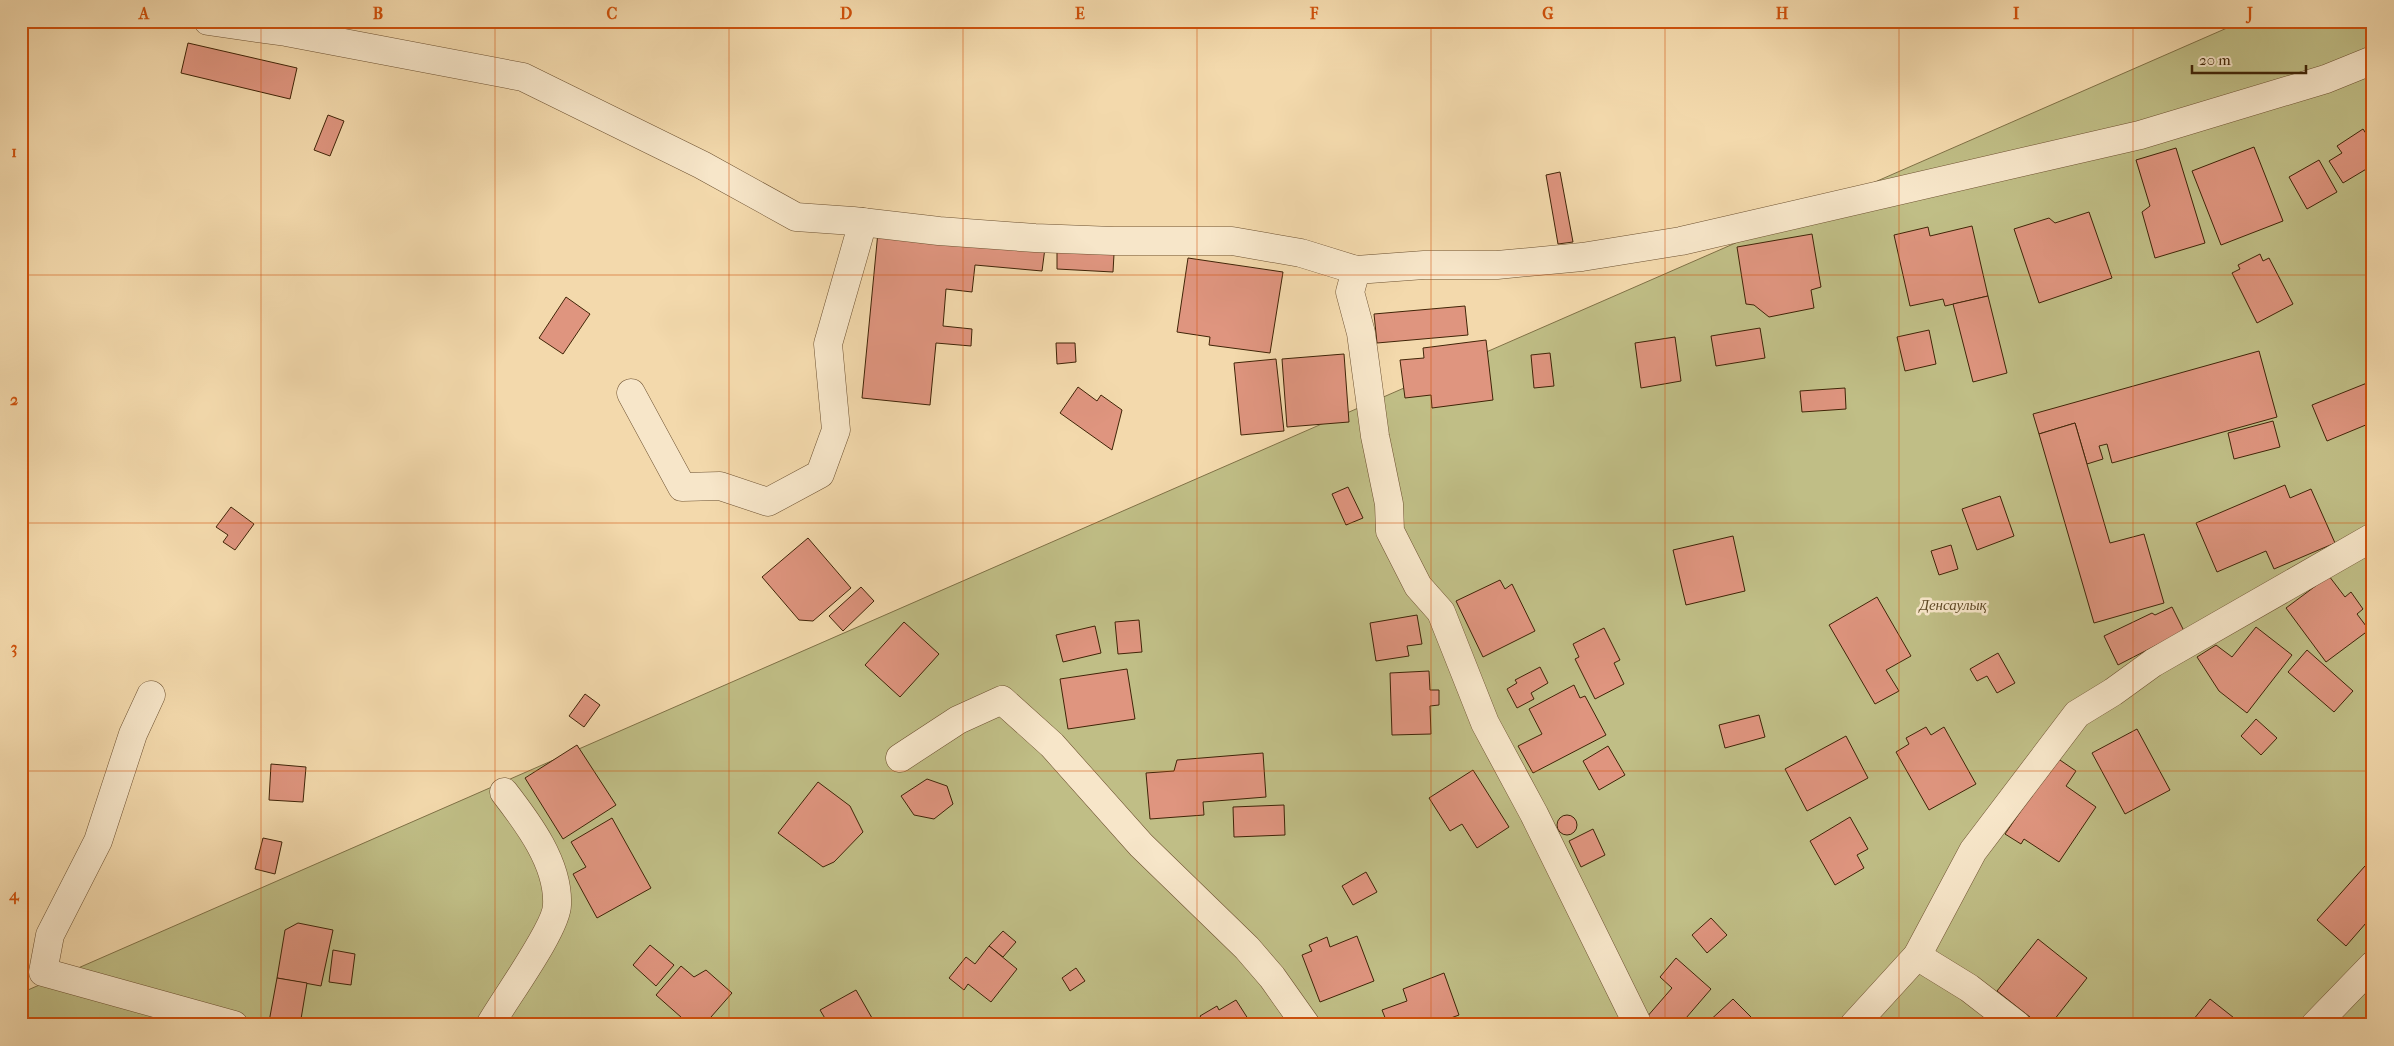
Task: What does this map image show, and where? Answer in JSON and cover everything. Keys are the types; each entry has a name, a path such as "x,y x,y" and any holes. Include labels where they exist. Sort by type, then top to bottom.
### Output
{"street":[{"path":"208,21 286,32 523,78 702,165 796,217 1035,238 1114,241 1232,241 1302,253 1356,270 1424,265 1497,265 1582,257 1681,241 2140,135 2326,79 2373,60"},
{"path":"631,393 682,487 720,486 768,502 820,474 836,430 828,344 863,222"},
{"path":"1356,270 1350,292 1361,333 1375,436 1389,504 1390,531 1418,586 1441,612 1485,723 1534,814 1638,1025"},
{"path":"1854,1025 1917,956 1973,851 2077,714 2161,658 2373,537"},
{"path":"151,695 134,734 98,841 50,934 43,972 234,1025"},
{"path":"900,758 958,720 1002,700 1052,745 1141,845 1246,948 1272,977 1306,1025"},
{"path":"490,1025 543,941 558,907 554,876 518,810 504,792"},
{"path":"1917,956 1969,988 2017,1025"},
{"path":"2315,1025 2373,965"}],"green space":[{"name":"Денсаулық","path":"2243,21 2373,21 2373,1025 21,1025 21,993"}],"building":[{"path":"188,43 297,68 290,99 181,73"},
{"path":"328,115 344,121 330,156 314,150"},
{"path":"2363,129 2373,144 2373,165 2343,183 2329,161 2342,153 2337,146"},
{"path":"2254,147 2283,221 2221,245 2192,171"},
{"path":"2176,148 2205,243 2155,258 2142,212 2150,206 2136,160"},
{"path":"2319,160 2337,192 2307,209 2289,177"},
{"path":"1560,172 1573,242 1558,244 1546,175"},
{"path":"2089,212 2112,278 2039,303 2014,229 2049,218 2055,223"},
{"path":"1972,226 1988,296 1945,306 1943,299 1910,306 1894,235 1928,227 1930,236"},
{"path":"878,232 1045,248 1042,271 975,265 972,292 946,289 943,326 972,329 971,346 936,343 930,405 862,398"},
{"path":"1812,234 1821,287 1811,290 1814,308 1769,317 1754,305 1746,304 1737,247"},
{"path":"1057,251 1114,254 1113,272 1057,269"},
{"path":"2260,254 2263,261 2269,258 2293,304 2257,323 2232,273 2240,269 2238,265"},
{"path":"1188,258 1283,272 1270,353 1209,345 1210,337 1177,332"},
{"path":"1988,296 2007,373 1973,382 1953,304"},
{"path":"566,297 590,314 563,354 539,338"},
{"path":"1465,306 1468,335 1377,343 1374,314"},
{"path":"1760,328 1765,358 1716,366 1711,336"},
{"path":"1929,330 1936,364 1905,371 1897,337"},
{"path":"1675,337 1681,381 1641,388 1635,343"},
{"path":"1486,340 1493,400 1432,408 1431,395 1405,398 1400,360 1424,358 1423,348"},
{"path":"1056,343 1075,343 1076,362 1057,364"},
{"path":"2259,351 2277,417 2112,463 2107,444 2099,446 2103,459 2087,464 2075,423 2039,434 2033,414"},
{"path":"1550,353 1554,386 1534,388 1531,355"},
{"path":"1344,354 1349,422 1287,427 1282,359"},
{"path":"1276,359 1284,431 1241,435 1234,363"},
{"path":"2367,383 2373,397 2373,422 2327,441 2312,405"},
{"path":"1078,387 1097,401 1101,395 1122,410 1112,450 1060,413"},
{"path":"1845,388 1846,409 1802,412 1800,391"},
{"path":"2273,421 2280,447 2234,459 2228,433"},
{"path":"2075,423 2110,543 2144,534 2164,603 2094,623 2039,434"},
{"path":"2285,485 2290,498 2311,489 2335,543 2274,569 2266,551 2217,572 2196,523"},
{"path":"1348,487 1363,518 1346,525 1332,494"},
{"path":"2000,496 2014,536 1977,550 1962,509"},
{"path":"231,507 254,524 235,550 223,542 228,535 216,527"},
{"path":"1733,536 1745,591 1686,605 1673,550"},
{"path":"808,538 851,588 813,621 799,620 762,577"},
{"path":"1951,545 1958,569 1939,575 1931,551"},
{"path":"2329,576 2345,597 2351,592 2363,609 2357,614 2369,630 2326,662 2286,608"},
{"path":"1500,580 1505,589 1512,584 1535,631 1483,657 1456,601"},
{"path":"861,587 874,601 843,631 829,616"},
{"path":"1877,597 1911,656 1886,670 1899,691 1875,704 1829,625"},
{"path":"2172,607 2184,631 2118,665 2104,636 2152,613 2155,615"},
{"path":"1417,615 1422,644 1407,646 1409,656 1376,661 1370,623"},
{"path":"1139,620 1142,652 1118,654 1115,622"},
{"path":"904,622 939,654 900,697 865,665"},
{"path":"1095,626 1101,653 1063,662 1056,635"},
{"path":"2256,627 2292,655 2247,713 2219,691 2197,657 2216,645 2232,657"},
{"path":"1604,628 1620,660 1614,663 1624,684 1595,699 1575,659 1579,657 1573,644"},
{"path":"2307,650 2353,691 2334,712 2288,672"},
{"path":"1998,653 2015,683 1997,693 1987,676 1977,681 1970,669"},
{"path":"1540,667 1548,683 1531,693 1534,699 1517,708 1507,689 1517,683 1515,680"},
{"path":"1127,669 1135,719 1068,729 1060,679"},
{"path":"1429,671 1430,690 1439,690 1439,705 1430,706 1431,734 1392,735 1390,673"},
{"path":"1574,685 1580,698 1585,696 1606,735 1533,773 1518,746 1542,734 1529,709"},
{"path":"585,694 600,705 584,727 569,716"},
{"path":"1759,715 1765,737 1725,748 1719,725"},
{"path":"2256,719 2277,738 2261,755 2241,736"},
{"path":"1926,727 1931,735 1944,727 1976,784 1929,810 1896,752 1909,744 1906,738"},
{"path":"2137,729 2170,790 2125,814 2092,753"},
{"path":"1846,736 1868,778 1807,811 1785,769"},
{"path":"577,745 616,805 563,839 525,778"},
{"path":"1608,746 1625,775 1599,790 1583,761"},
{"path":"1263,753 1266,797 1203,802 1204,815 1150,819 1146,773 1174,771 1177,760"},
{"path":"2057,758 2076,771 2066,786 2096,807 2059,862 2024,839 2021,844 2005,834"},
{"path":"271,764 306,767 303,802 269,800"},
{"path":"1473,770 1509,827 1477,848 1462,824 1450,831 1429,798"},
{"path":"927,779 947,786 953,804 934,819 914,815 901,796"},
{"path":"818,782 850,806 863,832 834,862 823,867 778,833"},
{"path":"1284,805 1285,835 1234,837 1233,807"},
{"path":"1567,815 1574,818 1577,825 1574,832 1567,835 1560,832 1557,825 1560,818"},
{"path":"1850,817 1868,849 1857,855 1864,868 1835,885 1810,841"},
{"path":"612,818 651,888 597,918 573,874 586,867 571,842"},
{"path":"1593,829 1605,855 1581,867 1569,841"},
{"path":"263,838 282,842 275,874 255,869"},
{"path":"2365,866 2373,873 2373,915 2346,946 2317,920"},
{"path":"1366,872 1377,892 1353,905 1342,886"},
{"path":"1711,918 1727,935 1707,953 1692,935"},
{"path":"298,923 333,930 321,986 277,978 285,930"},
{"path":"1003,931 1016,942 1003,957 989,946"},
{"path":"1357,936 1374,981 1320,1002 1302,955 1312,951 1309,945 1327,937 1330,947"},
{"path":"2038,939 2087,978 2050,1025 2040,1025 1997,991"},
{"path":"650,945 674,965 656,986 633,965"},
{"path":"989,946 1017,969 991,1002 968,984 964,990 949,978 966,957 975,964"},
{"path":"333,950 355,954 351,985 329,982"},
{"path":"1676,958 1711,989 1680,1025 1654,1025 1646,1018 1672,988 1660,977"},
{"path":"681,966 694,977 706,970 732,993 704,1025 690,1025 656,995"},
{"path":"1076,968 1085,981 1070,991 1062,978"},
{"path":"1444,973 1459,1015 1432,1025 1388,1025 1382,1010 1407,1001 1403,989"},
{"path":"277,978 307,983 300,1025 269,1022"},
{"path":"856,990 872,1018 859,1025 829,1025 820,1010"},
{"path":"1733,999 1753,1019 1747,1025 1705,1025"},
{"path":"2210,999 2243,1025 2189,1025"},
{"path":"1236,1000 1252,1025 1202,1025 1204,1022 1200,1016 1217,1006 1219,1010"},
{"path":"2345,1017 2353,1025 2337,1025"}]}
